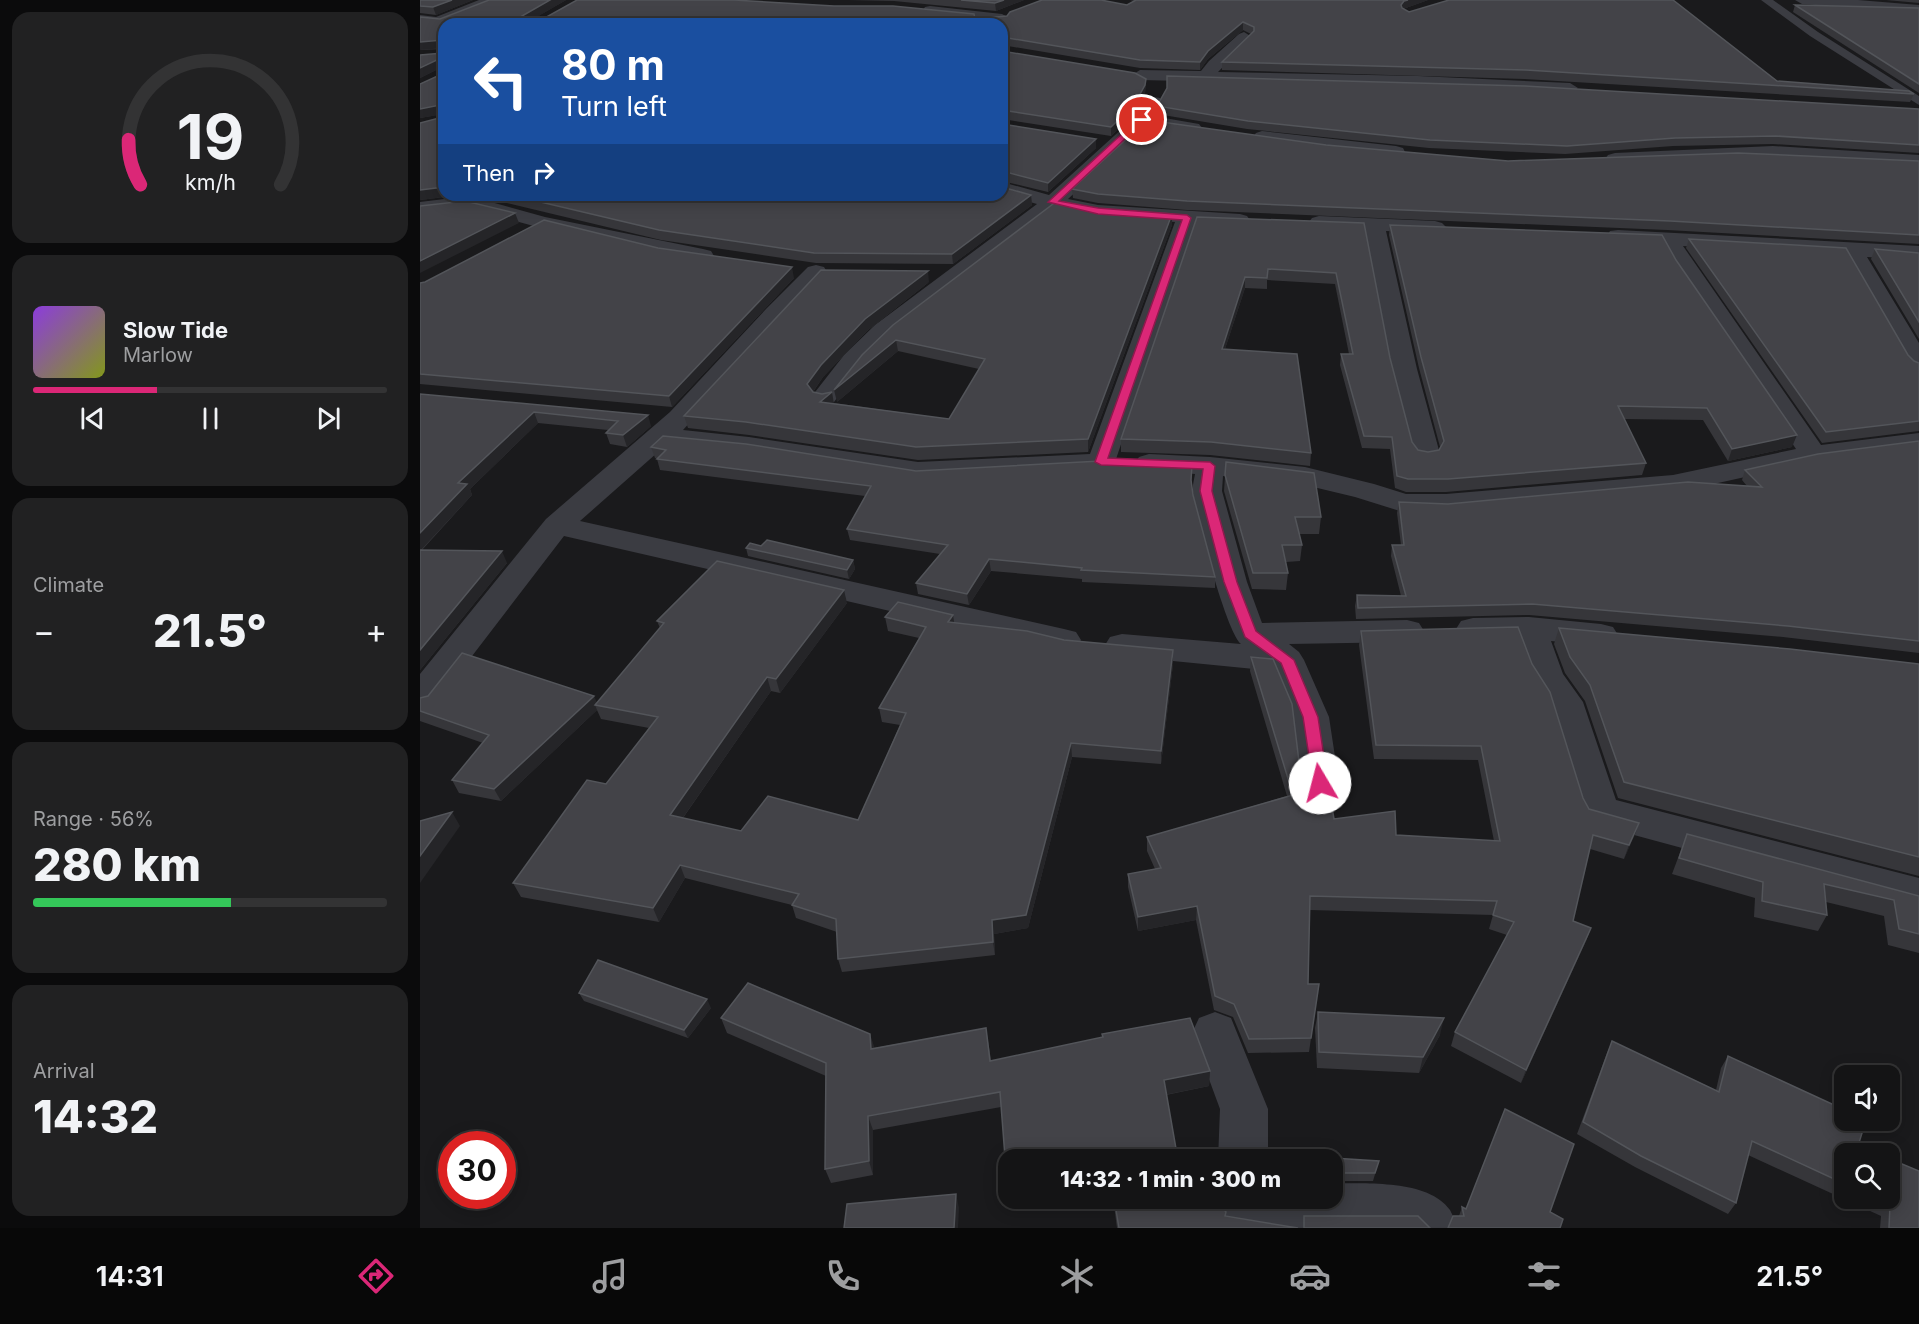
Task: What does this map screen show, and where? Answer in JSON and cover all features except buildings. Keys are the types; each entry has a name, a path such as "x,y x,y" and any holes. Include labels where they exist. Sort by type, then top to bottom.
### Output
{"street":[{"path":"447,18 490,0"},
{"path":"1802,0 1919,9"},
{"path":"916,9 1007,16 1000,18"},
{"path":"420,19 438,22"},
{"path":"1205,78 1215,64 1244,37"},
{"path":"1121,72 1205,78 1419,81 1590,90"},
{"path":"825,396 853,360 884,330 1053,202 1142,120 1157,97 1158,84 1140,75"},
{"path":"1896,109 1919,110"},
{"path":"1142,120 1212,130"},
{"path":"1247,136 1417,154"},
{"path":"1092,141 1115,144"},
{"path":"1597,160 1673,154 1773,152 1919,161"},
{"path":"1008,190 1098,211 1187,218 1257,220"},
{"path":"420,208 463,201"},
{"path":"481,201 541,222 661,249 719,258"},
{"path":"1101,462 1187,218"},
{"path":"510,237 541,222"},
{"path":"1304,222 1456,228"},
{"path":"1374,224 1404,369 1426,454"},
{"path":"1597,235 1919,253"},
{"path":"1667,238 1686,270 1813,454"},
{"path":"1851,248 1919,364"},
{"path":"420,698 557,525 774,314 827,273 785,268"},
{"path":"919,273 958,273"},
{"path":"662,423 749,445 918,471 1101,462 1210,466 1305,476 1364,490 1403,503 1446,503 1673,483 1813,454 1919,441"},
{"path":"1210,466 1206,491 1231,582 1250,634 1287,660 1311,717 1320,783"},
{"path":"557,525 1065,640 1287,660"},
{"path":"1250,634 1529,628 1633,638"},
{"path":"1529,628 1547,677 1565,702 1600,811 1919,895"},
{"path":"1215,1032 1244,1109 1243,1149"},
{"path":"1343,1207 1414,1214 1431,1228"}],"lane":[{"path":"1766,0 1814,34 1919,101"}],"route":[{"path":"1142,120 1053,202 1098,211 1187,218 1101,462 1210,466 1206,491 1231,582 1250,634 1287,660 1311,717 1320,783"}]}
